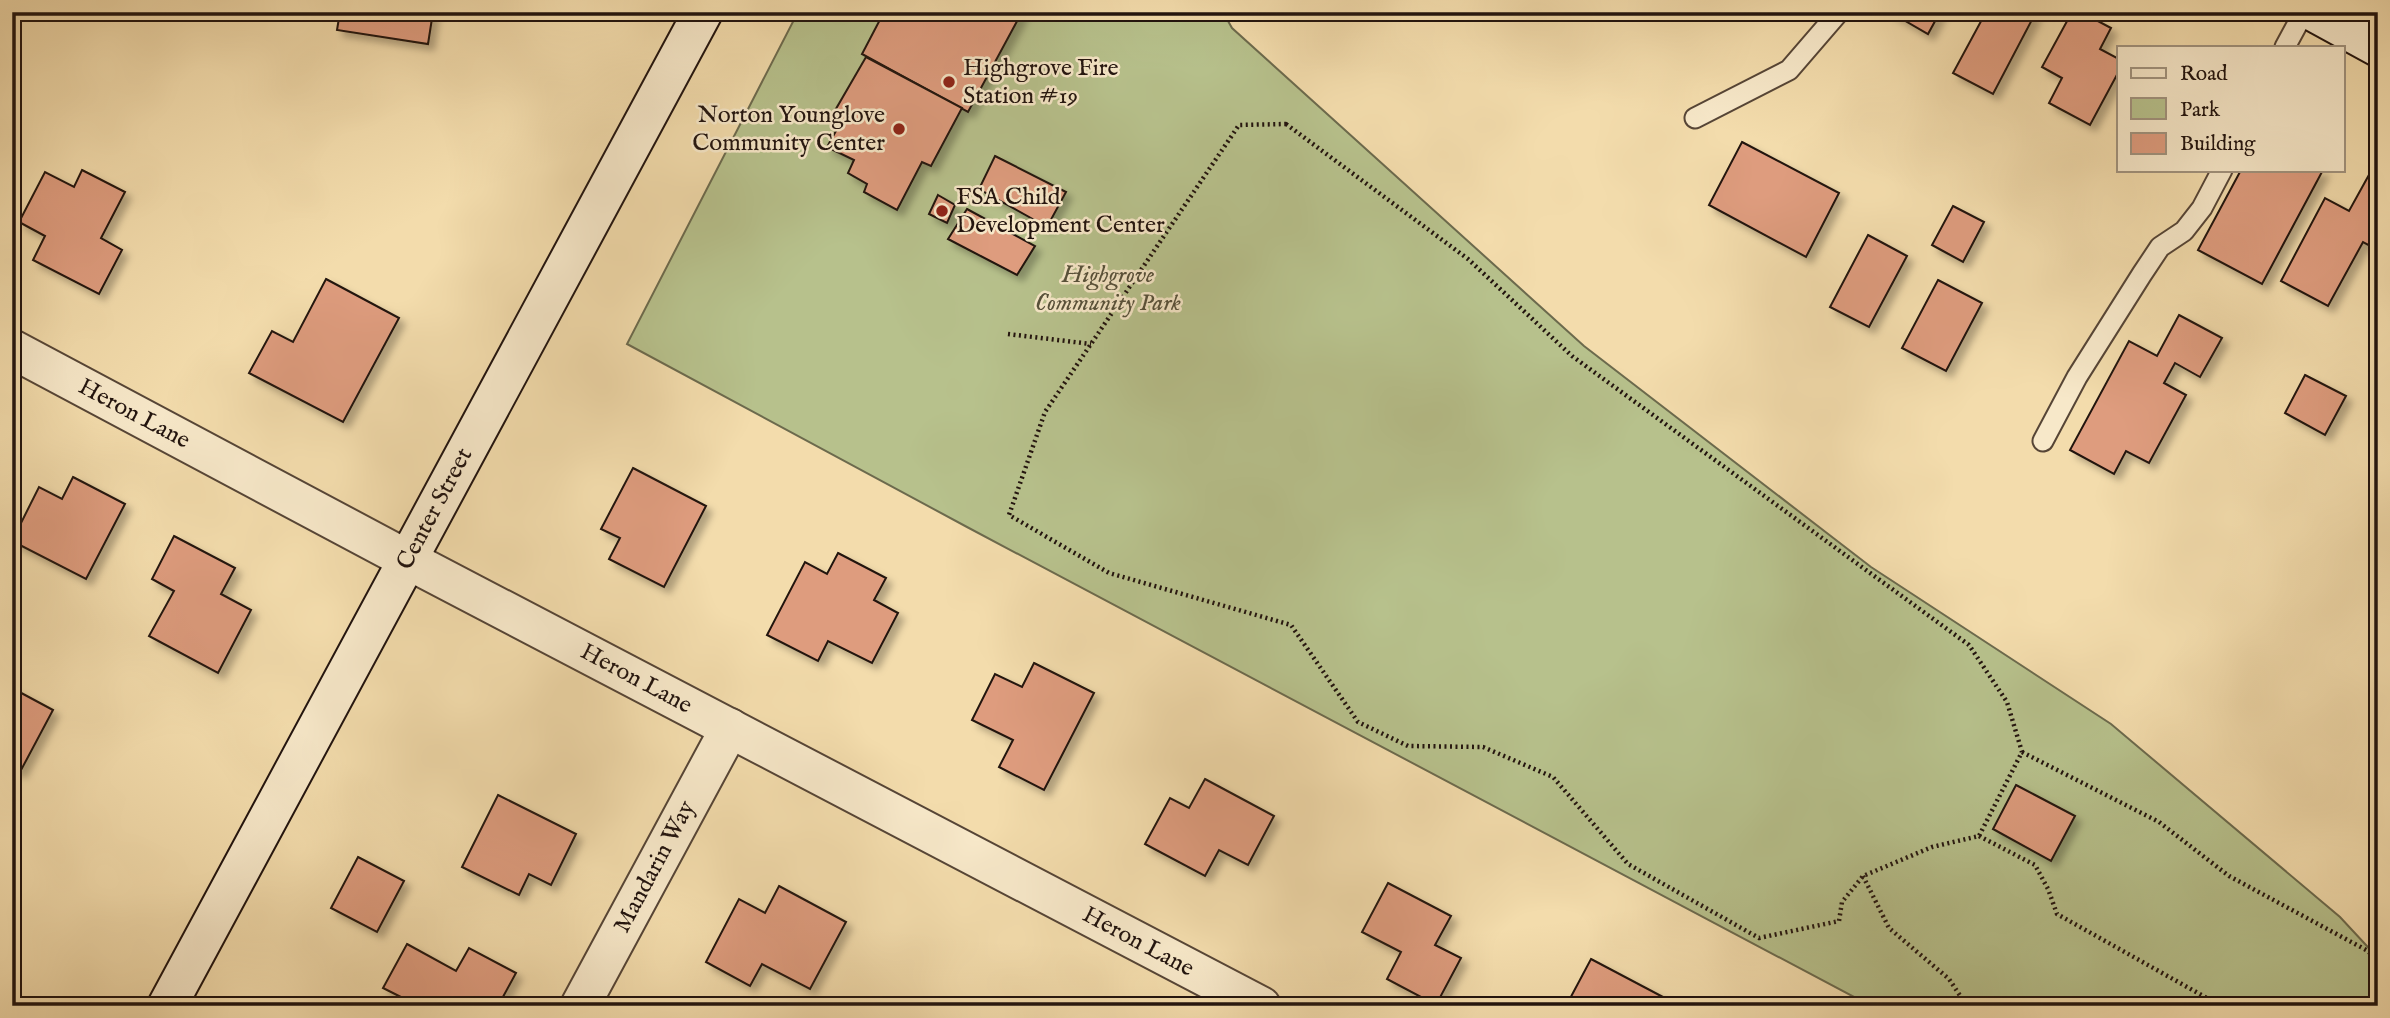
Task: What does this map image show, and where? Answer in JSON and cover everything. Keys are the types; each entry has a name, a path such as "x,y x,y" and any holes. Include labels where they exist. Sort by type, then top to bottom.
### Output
{"street":[{"name":"Center Street","path":"167,1006 703,12"},
{"path":"2314,12 2378,47"},
{"name":"Heron Lane","path":"12,349 408,560 1261,1006"},
{"name":"Mandarin Way","path":"580,1006 730,728"}],"lane":[{"path":"1696,118 1789,69 1839,12"},
{"path":"2286,46 2304,12"},
{"path":"2043,441 2077,377 2141,274 2160,247 2183,231 2202,208 2221,172"}],"path":[{"path":"1979,836 2022,752 2007,702 1969,645 1572,356 1468,259 1286,124 1239,125 1045,412 1009,515 1109,573 1291,625 1358,722 1408,746 1483,747 1553,777 1628,863 1759,938 1839,921 1842,902 1863,876 1932,847 1979,836 2035,865 2057,914 2221,1006"},
{"path":"1008,334 1091,344"},
{"path":"2022,752 2159,822 2229,876 2368,951 2378,962"},
{"path":"1863,876 1889,928 1949,979 1967,1006"}],"green space":[{"name":"Highgrove Community Park","path":"798,12 1223,12 1232,28 1584,346 1871,567 2111,724 2340,917 2378,958 2378,1006 1871,1006 627,344"}],"building":[{"path":"340,12 433,12 428,44 337,30"},
{"name":"Highgrove Fire Station #19","path":"884,12 1022,12 968,112 862,54"},
{"path":"1890,12 1940,12 1928,34"},
{"path":"1986,12 2035,14 1993,94 1953,73"},
{"path":"2072,12 2081,12 2111,28 2100,49 2117,58 2117,75 2090,125 2049,103 2062,78 2042,67"},
{"path":"866,57 962,108 931,166 922,162 897,210 864,192 867,184 848,173 854,160 827,147 837,129 833,114"},
{"path":"1742,142 1839,193 1806,257 1709,205"},
{"path":"995,156 1066,192 1047,227 979,189"},
{"path":"2375,164 2378,166 2378,250 2363,242 2328,306 2281,281 2325,198 2349,211"},
{"path":"82,170 125,192 101,238 122,250 99,294 33,260 45,236 19,222 45,172 74,187"},
{"path":"2240,172 2322,172 2262,284 2198,250"},
{"path":"938,195 955,205 947,223 929,214"},
{"path":"1953,206 1984,222 1963,262 1932,245"},
{"path":"967,209 1035,246 1017,275 948,239"},
{"path":"1868,235 1907,256 1869,327 1830,307"},
{"path":"326,279 399,318 343,422 249,373 272,331 293,342"},
{"path":"1938,280 1982,303 1946,371 1902,348"},
{"path":"2179,315 2222,338 2200,377 2175,363 2164,383 2186,395 2149,463 2126,451 2114,474 2070,450 2129,341 2157,356"},
{"path":"2305,375 2346,396 2325,435 2285,413"},
{"path":"633,468 706,506 664,587 609,559 620,538 601,529"},
{"path":"73,477 125,504 86,579 12,541 39,487 62,499"},
{"path":"174,536 235,568 221,594 251,610 218,673 149,636 174,591 152,579"},
{"path":"838,553 886,578 874,600 898,613 872,663 828,641 818,661 767,635 805,562 827,574"},
{"path":"1034,663 1094,693 1044,790 999,767 1013,740 972,720 995,674 1022,687"},
{"path":"12,688 53,710 20,772 12,768"},
{"path":"1205,779 1274,816 1248,865 1219,850 1205,876 1145,844 1170,798 1189,808"},
{"path":"2016,785 2075,816 2051,861 1993,829"},
{"path":"498,795 576,834 551,885 529,874 519,895 462,867"},
{"path":"358,857 404,881 377,932 331,908"},
{"path":"1388,883 1451,916 1435,945 1461,958 1436,1005 1387,979 1401,952 1362,932"},
{"path":"779,886 846,922 810,989 762,964 750,986 706,962 739,899 765,913"},
{"path":"407,944 456,971 469,948 516,973 498,1006 399,1006 403,998 383,988"},
{"path":"1591,959 1663,997 1658,1006 1566,1006"}],"place":[{"name":"Highgrove Fire Station #19","path":"949,82"},
{"name":"Norton Younglove Community Center","path":"899,129"},
{"name":"FSA Child Development Center","path":"942,211"}]}
